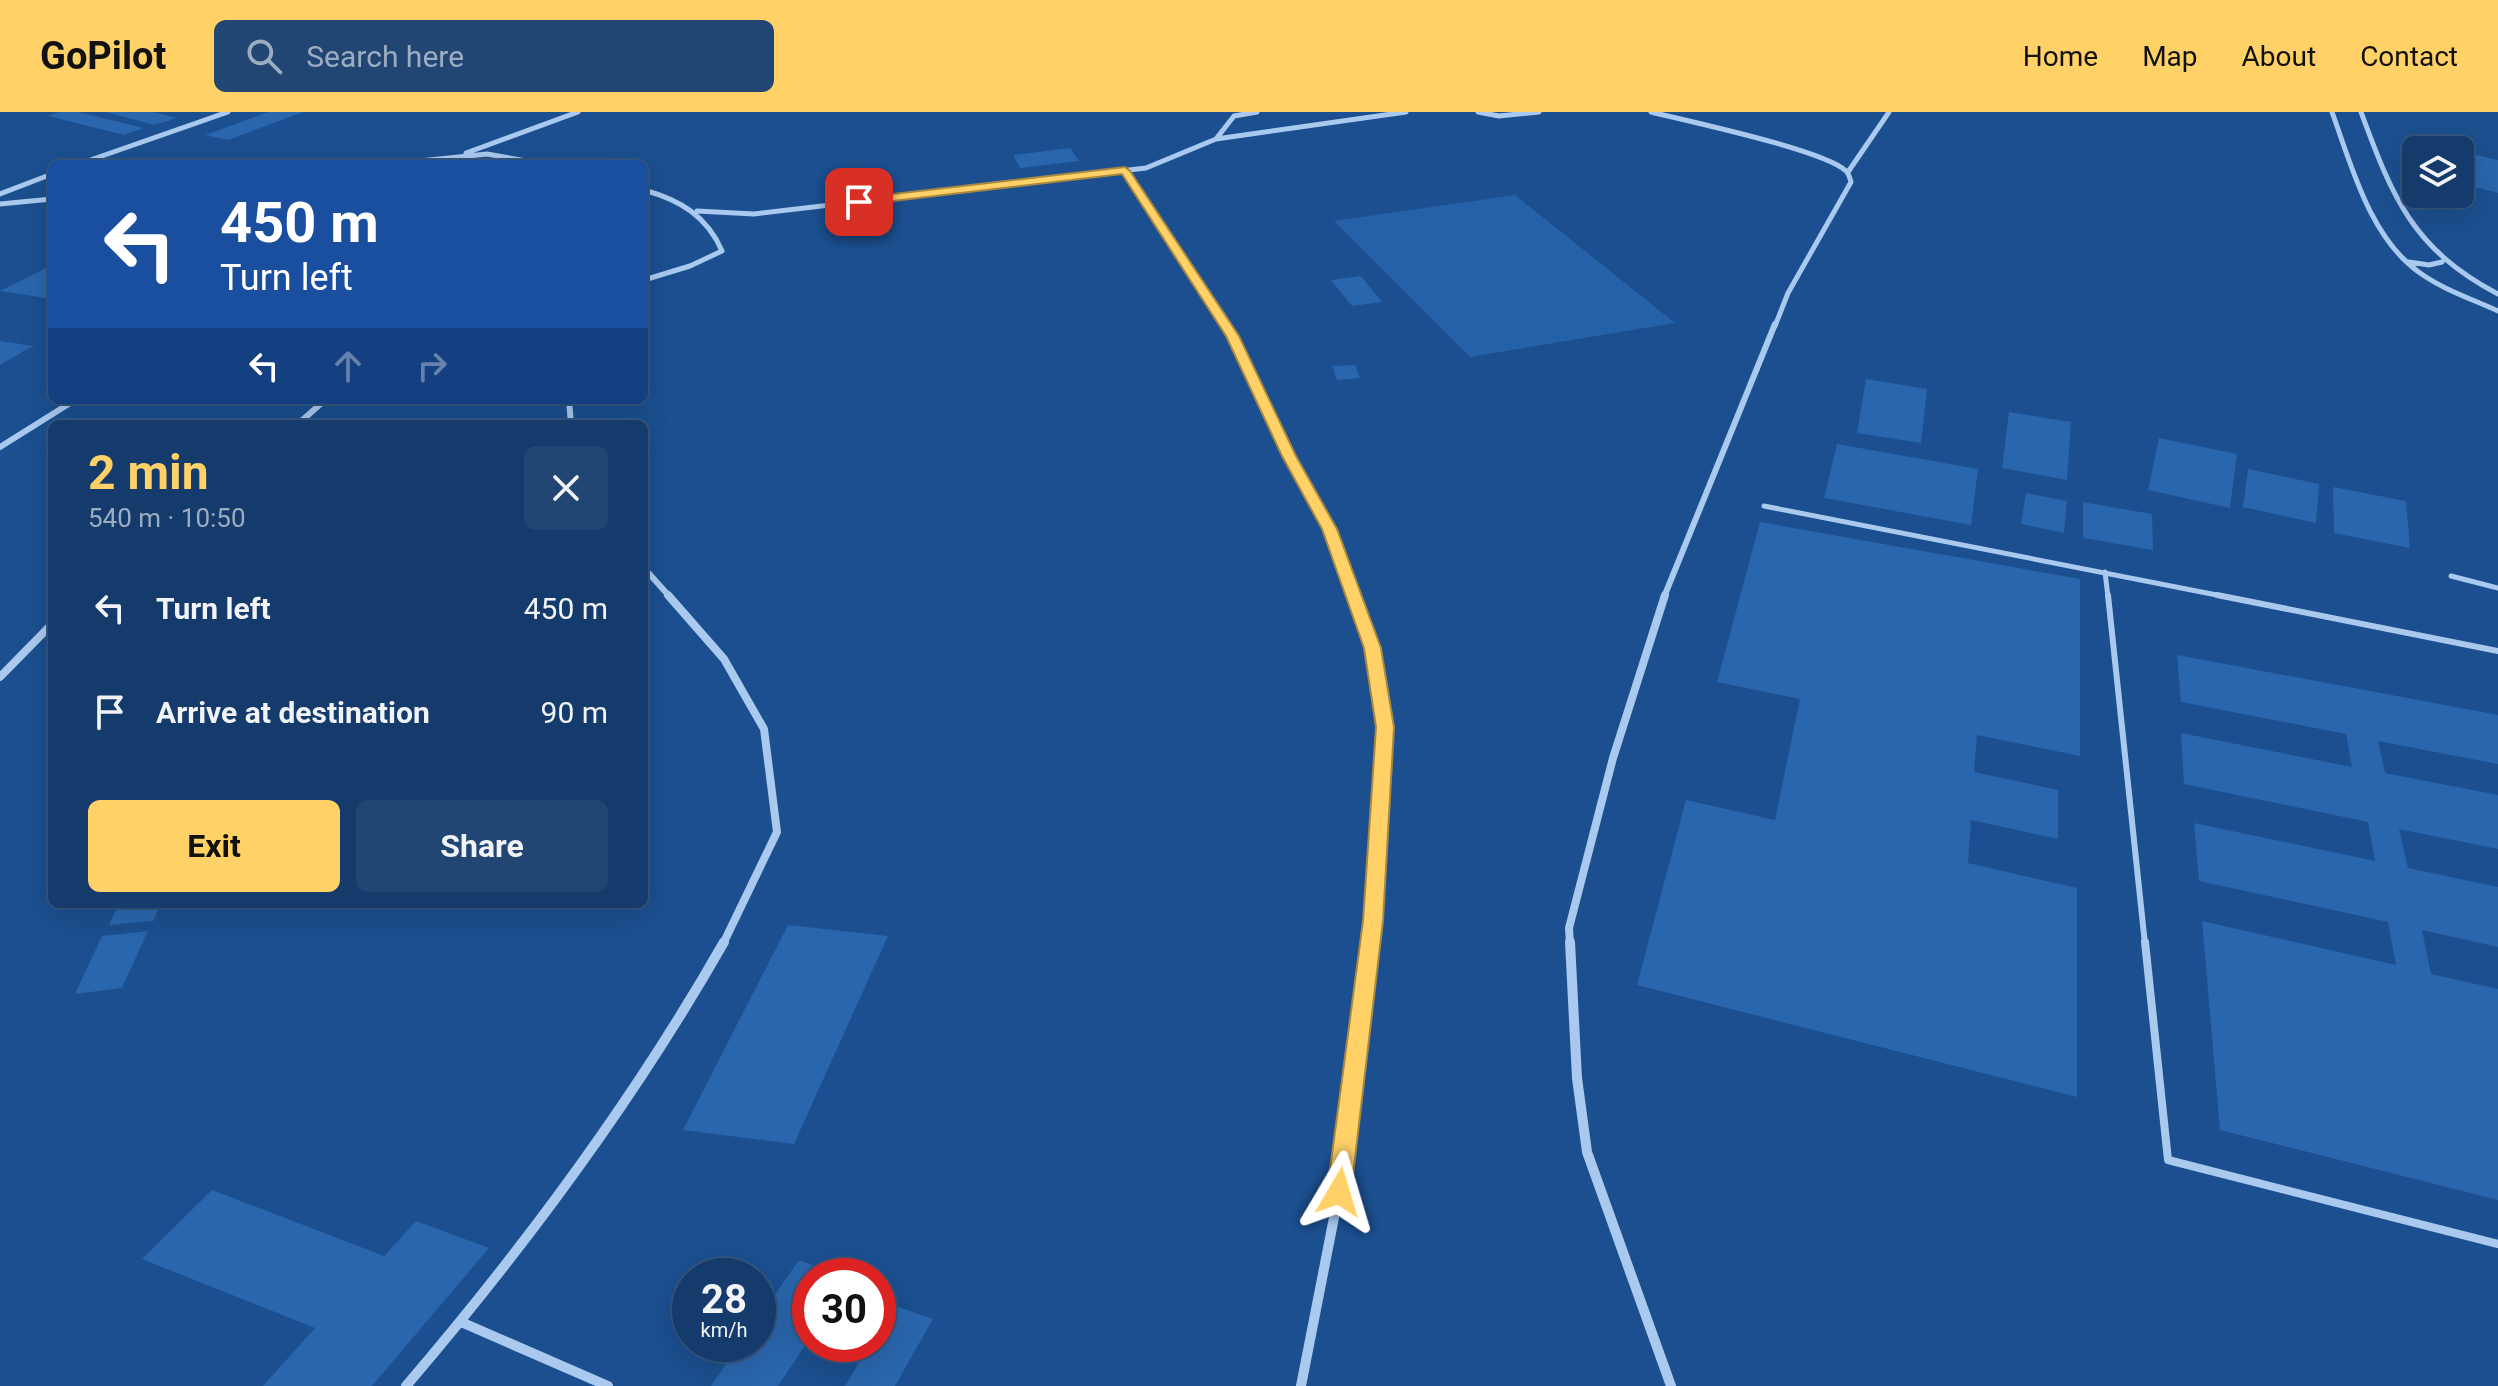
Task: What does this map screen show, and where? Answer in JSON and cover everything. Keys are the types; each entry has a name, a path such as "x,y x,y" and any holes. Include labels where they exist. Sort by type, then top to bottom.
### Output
{"street":[{"path":"90,160 228,112"},
{"path":"450,160 578,112"},
{"path":"1216,139 1234,116 1257,112"},
{"path":"697,211 754,214 1125,171 1146,168 1216,139 1406,112"},
{"path":"1478,112 1499,116 1539,112"},
{"path":"1651,112 1812,157 1848,172"},
{"path":"1848,172 1889,112"},
{"path":"2332,112 2357,183 2401,258 2434,282 2498,311"},
{"path":"2361,112 2387,186 2442,262 2470,281 2498,294"},
{"path":"428,160 487,154 521,160"},
{"path":"1125,171 1233,336 1289,456 1330,529 1373,648 1385,727 1373,921 1339,1192 1301,1386"},
{"path":"1671,1386 1587,1152 1577,1078 1569,928 1613,758 1667,589 1788,293 1851,182 1848,172"},
{"path":"0,194 48,176"},
{"path":"648,191 662,194 697,211 714,229 722,251 690,266 648,279"},
{"path":"0,204 48,199"},
{"path":"2401,258 2429,265 2442,262"},
{"path":"0,447 69,404"},
{"path":"302,420 320,404"},
{"path":"406,1386 461,1322 558,1195 678,1023 735,924 777,832 764,729 724,659 648,573"},
{"path":"0,677 48,628"},
{"path":"461,1322 608,1386"}],"lane":[{"path":"1764,506 2498,651"},
{"path":"2105,572 2168,1160 2498,1244"},
{"path":"2451,576 2498,588"}],"shaded area":[{"path":"1515,195 1675,323 1470,357 1334,221"}],"building":[{"path":"59,112 78,112 144,128 124,135 48,116"},
{"path":"106,112 153,112 177,118 154,125"},
{"path":"268,112 303,112 228,140 205,135"},
{"path":"1070,148 1079,161 1020,168 1013,155"},
{"path":"2477,155 2498,160 2498,193 2474,187 2474,157"},
{"path":"48,267 48,298 0,291"},
{"path":"1361,276 1382,302 1352,306 1331,280"},
{"path":"0,341 33,346 0,365"},
{"path":"1355,365 1360,378 1337,380 1332,366"},
{"path":"1866,379 1927,389 1921,443 1857,433"},
{"path":"2009,412 2071,422 2067,480 2002,468"},
{"path":"2159,438 2237,454 2230,508 2148,490"},
{"path":"1837,444 1978,469 1971,525 1824,498"},
{"path":"2248,469 2319,484 2316,523 2243,507"},
{"path":"2333,487 2406,501 2410,548 2334,533"},
{"path":"2026,493 2067,501 2064,533 2021,524"},
{"path":"2083,502 2152,514 2153,550 2083,538"},
{"path":"1760,522 2080,579 2080,756 1977,735 1974,772 2058,790 2058,839 1971,820 1968,863 2077,888 2077,1097 1637,985 1686,800 1775,820 1800,699 1717,682"},
{"path":"2177,655 2498,715 2498,764 2378,741 2385,773 2498,795 2498,849 2399,829 2408,868 2498,887 2498,947 2422,930 2431,974 2498,989 2498,1200 2220,1130 2202,921 2396,965 2388,922 2199,881 2194,823 2375,861 2368,822 2184,784 2181,733 2352,767 2346,734 2181,702"},
{"path":"117,908 159,908 153,921 109,925"},
{"path":"788,925 888,936 794,1144 683,1130"},
{"path":"148,931 122,988 75,994 102,936"},
{"path":"212,1190 384,1256 416,1221 489,1248 372,1386 263,1386 315,1328 142,1259"},
{"path":"792,1270 794,1362 778,1386 711,1386 728,1362 776,1362 776,1293"},
{"path":"896,1306 933,1319 895,1386 845,1386 859,1362 896,1362"}],"route":[{"path":"859,202 1125,171 1233,336 1289,456 1330,529 1373,648 1385,727 1373,921 1339,1192"}]}
